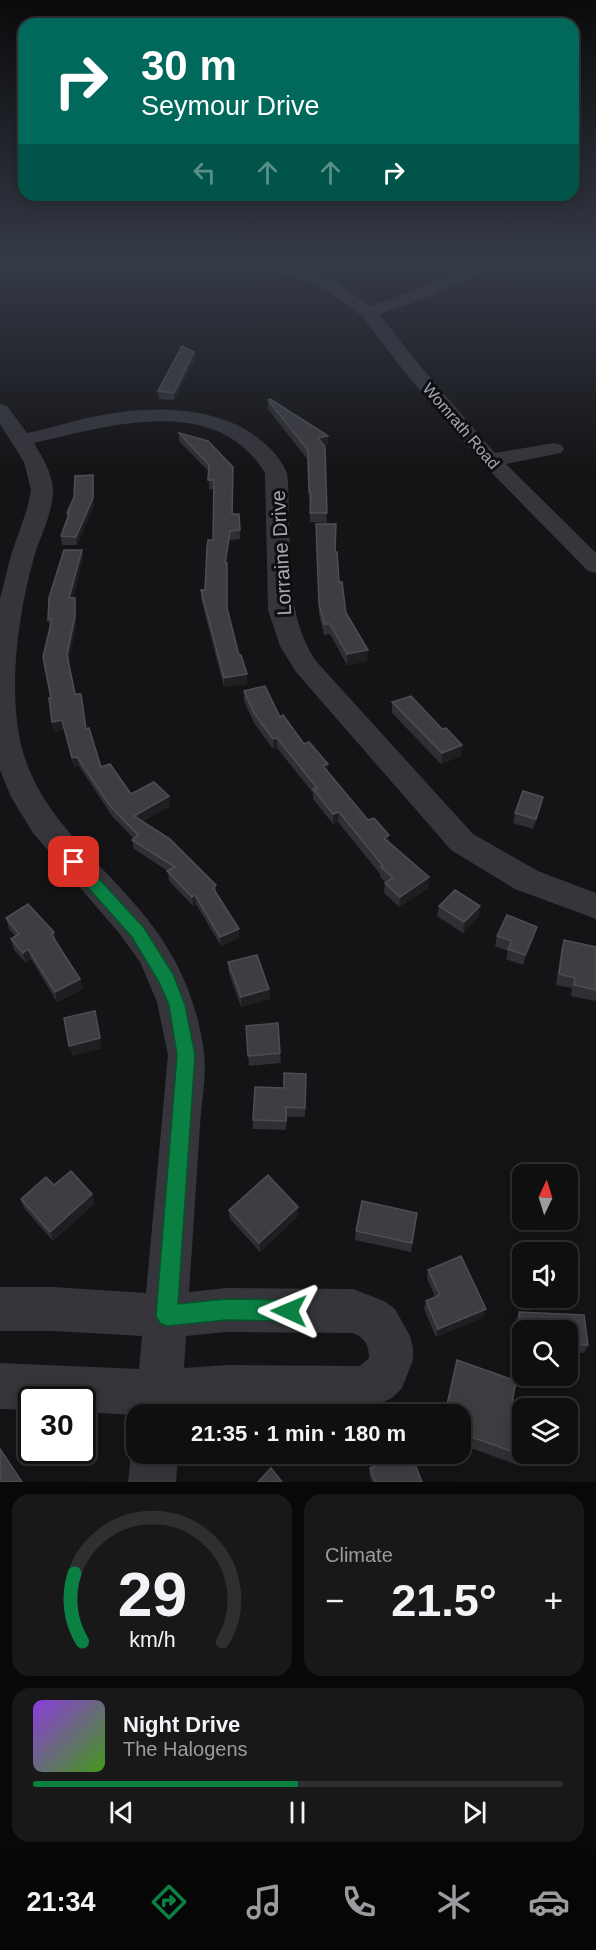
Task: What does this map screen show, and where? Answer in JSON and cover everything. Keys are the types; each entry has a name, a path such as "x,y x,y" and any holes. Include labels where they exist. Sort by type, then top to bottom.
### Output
{"street":[{"name":"Womrath Road","path":"382,330 490,460 596,566"},
{"path":"0,410 21,440 37,469 42,489 38,510 22,555 8,622 2,680 4,729 18,781 37,818 138,932 162,971 177,1005 186,1055 159,1404"},
{"name":"Lorraine Drive","path":"21,440 106,420 159,416 203,421 228,428 257,444 270,460 276,473 281,610 286,628 305,666 462,842 484,858 535,886 596,906"},
{"path":"490,460 554,449"},
{"path":"0,1309 53,1309 167,1316 226,1310 365,1313 376,1319 385,1329 392,1355 382,1378 372,1386 362,1389 228,1388 159,1404 0,1386"},
{"path":"152,1482 154,1464"}],"building":[{"path":"182,346 194,352 174,393 158,391"},
{"path":"270,399 328,436 318,438 325,447 327,513 310,513 308,450 268,400"},
{"path":"179,433 208,441 233,467 232,514 239,514 240,530 230,531 225,563 227,563 227,608 239,655 241,655 247,674 224,678 201,590 205,590 208,540 213,540 214,480 208,480 209,465"},
{"path":"93,475 93,498 76,537 61,536 74,497 75,476"},
{"path":"316,524 336,524 335,552 337,552 339,582 342,582 346,613 368,650 347,654 330,624 324,624 319,604"},
{"path":"64,550 82,550 69,598 75,598 75,616 67,655 75,694 81,694 86,729 89,728 101,767 110,764 131,794 154,782 169,796 134,816 170,839 216,885 213,888 239,929 220,937 195,895 192,897 167,871 175,867 132,840 138,835 110,806 77,757 72,758 62,720 52,722 49,698 51,698 43,657 52,619 48,620 49,598"},
{"path":"265,686 280,717 283,715 304,744 309,742 328,764 323,766 368,820 374,818 389,835 384,838 429,877 400,897 385,883 393,878 381,867 383,866 339,812 333,814 313,789 317,788 277,738 273,739 254,713 244,691"},
{"path":"411,696 442,729 446,728 462,745 442,753 392,702"},
{"path":"523,791 543,797 536,819 515,813"},
{"path":"455,890 480,906 464,922 439,906"},
{"path":"28,904 54,932 51,934 80,979 55,992 28,949 23,953 11,939 19,934 6,918"},
{"path":"507,915 537,927 525,955 508,949 512,941 497,936"},
{"path":"564,940 596,947 596,990 574,985 575,978 559,974"},
{"path":"257,955 269,989 241,997 228,962"},
{"path":"95,1011 100,1038 69,1046 64,1018"},
{"path":"278,1023 280,1053 248,1056 246,1026"},
{"path":"284,1073 306,1074 305,1108 286,1107 286,1121 253,1120 255,1087 284,1088"},
{"path":"71,1171 92,1194 50,1232 21,1199 46,1177 54,1185"},
{"path":"268,1175 298,1207 259,1243 229,1210"},
{"path":"362,1201 417,1213 412,1243 356,1231"},
{"path":"461,1256 486,1309 438,1329 426,1301 440,1295 428,1270"},
{"path":"519,1312 584,1315 588,1345 578,1345 578,1320 520,1320"},
{"path":"457,1360 512,1380 512,1386 515,1386 512,1398 512,1451 471,1437 471,1404 447,1404"},
{"path":"0,1449 22,1482 0,1482"},
{"path":"380,1464 415,1464 422,1482 375,1482 370,1468"},
{"path":"271,1468 282,1482 258,1482"}],"route":[{"path":"74,862 138,932 167,979 177,1005 186,1055 167,1316 226,1310 289,1311"}]}
